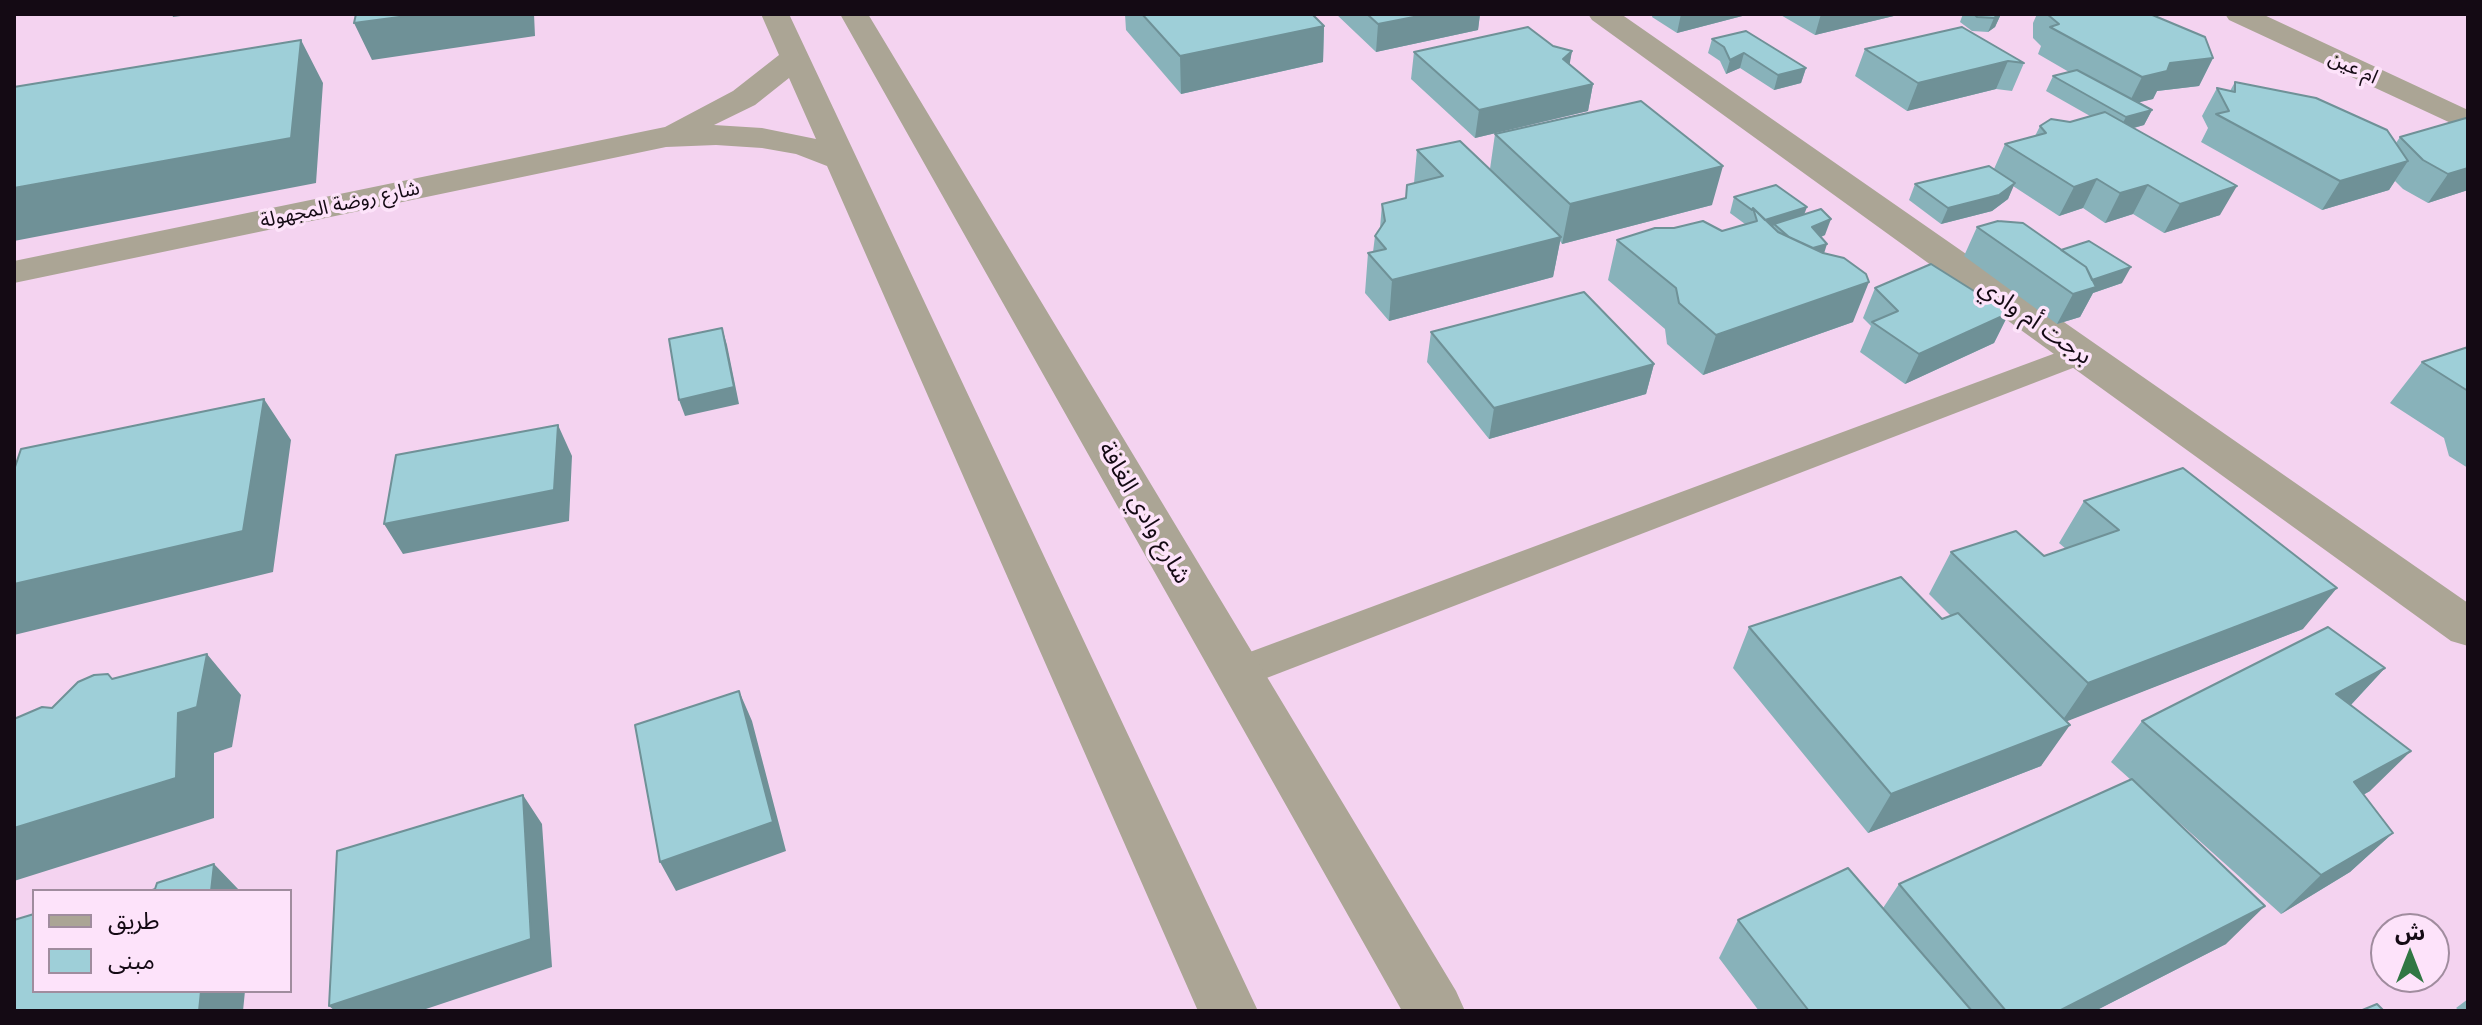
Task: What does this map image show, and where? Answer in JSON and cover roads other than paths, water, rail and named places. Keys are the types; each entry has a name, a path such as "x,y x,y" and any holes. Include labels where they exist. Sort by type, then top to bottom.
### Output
{"street":[{"path":"775,14 1228,1011"},
{"name":"شارع وادي الغافة","path":"854,14 1435,1011"},
{"name":"برجت أم وادي","path":"1602,14 2468,628"},
{"name":"ام عين","path":"2239,14 2468,122"},
{"name":"شارع روضة المجهولة","path":"666,137 744,98 773,77 794,56"},
{"name":"شارع روضة المجهولة","path":"14,272 666,137 716,135 762,138 804,146 840,159"}],"lane":[{"path":"1237,673 2080,354"}]}
